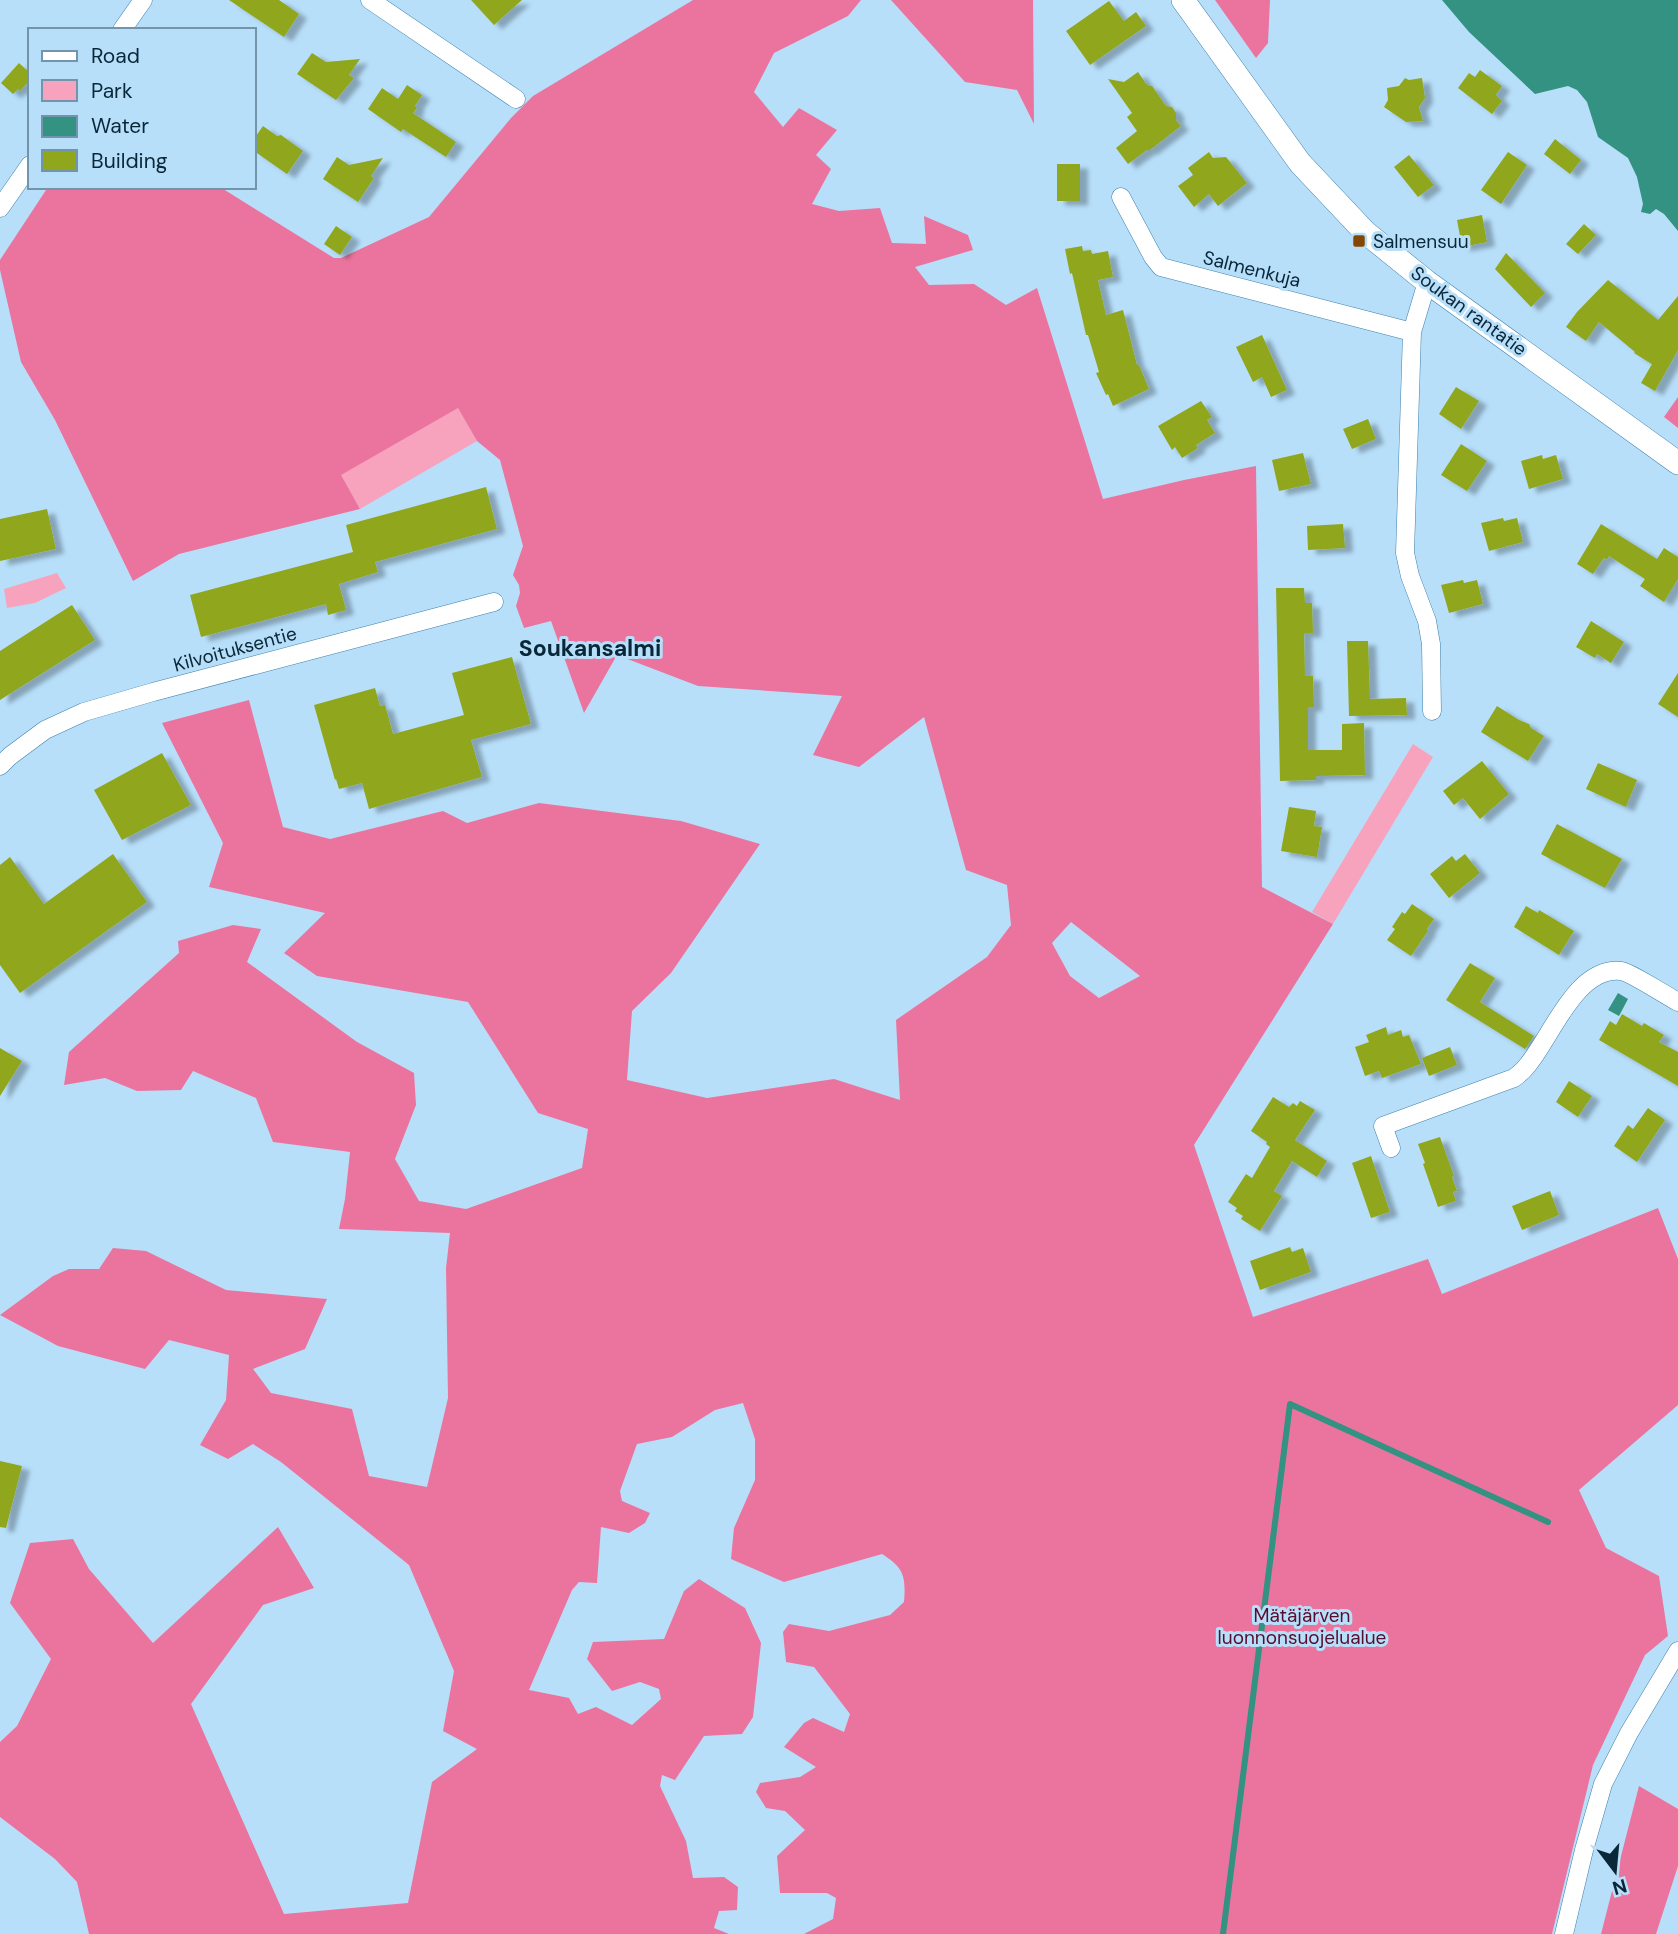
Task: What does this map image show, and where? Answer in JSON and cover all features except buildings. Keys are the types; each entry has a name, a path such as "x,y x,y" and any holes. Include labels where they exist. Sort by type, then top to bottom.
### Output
{"street":[{"path":"123,28 143,0"},
{"path":"370,0 516,99"},
{"name":"Soukan rantatie","path":"1183,0 1300,163 1365,232 1427,282 1678,463"},
{"path":"0,208 28,168"},
{"name":"Salmenkuja","path":"1121,197 1161,267 1412,332"},
{"path":"1427,282 1412,332 1405,553 1410,576 1427,621 1431,644 1432,711"},
{"name":"Kilvoituksentie","path":"0,766 46,730 84,712 494,602"},
{"path":"1391,1148 1383,1126 1514,1078 1526,1068 1579,989 1592,978 1605,972 1623,971 1678,1002"},
{"path":"1564,1934 1603,1784 1629,1733 1678,1651"}],"green space":[{"name":"Mätäjärven luonnonsuojelualue","path":"693,0 861,0 848,16 774,53 754,92 783,127 799,108 837,130 816,155 831,169 812,204 839,211 880,208 892,243 926,244 924,216 968,235 973,250 915,267 929,285 974,284 1006,305 1037,288 1103,499 1256,466 1262,887 1333,924 1194,1145 1253,1317 1428,1259 1442,1294 1658,1208 1678,1259 1678,1405 1579,1490 1606,1548 1659,1576 1668,1636 1645,1655 1593,1765 1552,1934 804,1934 833,1919 836,1898 827,1893 780,1893 777,1856 805,1830 785,1811 766,1808 756,1792 760,1783 800,1777 816,1767 784,1747 804,1723 813,1718 844,1732 850,1714 814,1667 786,1662 783,1632 789,1624 829,1631 890,1615 904,1602 904,1579 899,1568 882,1554 784,1582 731,1559 734,1528 755,1480 755,1439 743,1403 715,1410 672,1437 637,1444 620,1491 622,1501 650,1513 645,1523 629,1533 601,1527 597,1583 579,1582 572,1590 529,1690 569,1698 578,1714 596,1707 632,1725 661,1699 659,1689 640,1682 612,1691 587,1659 593,1642 664,1639 684,1591 699,1579 745,1608 761,1643 753,1717 742,1734 704,1736 675,1780 662,1775 660,1786 686,1841 693,1878 724,1877 738,1887 737,1910 719,1911 714,1928 729,1934 89,1934 77,1882 55,1859 0,1817 0,1742 17,1726 51,1659 10,1603 30,1543 73,1539 89,1569 153,1643 278,1527 314,1588 263,1605 191,1704 284,1914 408,1903 432,1782 477,1749 443,1731 454,1671 409,1565 281,1462 253,1444 228,1459 200,1445 226,1400 229,1355 169,1340 145,1369 58,1346 0,1315 53,1276 69,1269 99,1269 113,1248 146,1251 226,1290 327,1299 305,1349 253,1369 271,1393 352,1409 369,1476 427,1487 448,1398 446,1268 450,1233 339,1229 350,1152 273,1142 256,1098 193,1071 181,1090 137,1091 105,1078 64,1085 69,1052 179,953 178,941 233,925 261,929 247,962 357,1042 414,1073 416,1105 395,1159 419,1201 466,1209 582,1168 588,1129 538,1113 468,1002 317,976 284,953 325,913 209,887 223,843 162,723 249,700 283,827 330,839 443,811 467,823 539,803 681,821 760,844 671,973 632,1011 627,1080 707,1098 834,1079 900,1100 896,1020 987,957 1011,925 1007,885 966,870 924,717 859,767 813,755 842,696 698,686 617,655 584,713 551,621 524,628 516,606 520,593 519,585 513,575 523,546 500,460 477,441 458,408 341,475 360,509 179,554 133,581 55,420 21,362 0,270 0,260 47,189 223,189 334,258 341,258 429,217 511,118 533,96","holes":["1071,922 1140,976 1099,998 1070,976 1052,943"]},
{"path":"891,0 1033,0 1034,124 1017,90 965,82"},
{"path":"1215,0 1270,0 1268,43 1256,58"},
{"path":"1678,397 1678,428 1664,417"},
{"path":"458,407 477,441 360,509 340,475"},
{"path":"57,573 66,588 35,603 7,608 4,589"},
{"path":"1413,744 1433,757 1333,924 1312,912"},
{"path":"1639,1786 1678,1809 1678,1866 1656,1934 1601,1934"}],"water":[{"path":"1442,0 1678,0 1678,231 1664,214 1656,209 1650,214 1641,212 1643,204 1637,177 1628,158 1598,137 1587,102 1577,90 1568,86 1535,94 1469,32"},
{"path":"1618,993 1628,999 1619,1016 1608,1010"}],"waterway":[{"path":"1223,1934 1290,1404 1548,1522"}],"place":[{"name":"Salmensuu","path":"1359,241"}],"district":[{"name":"Soukansalmi","path":"590,648"}]}
